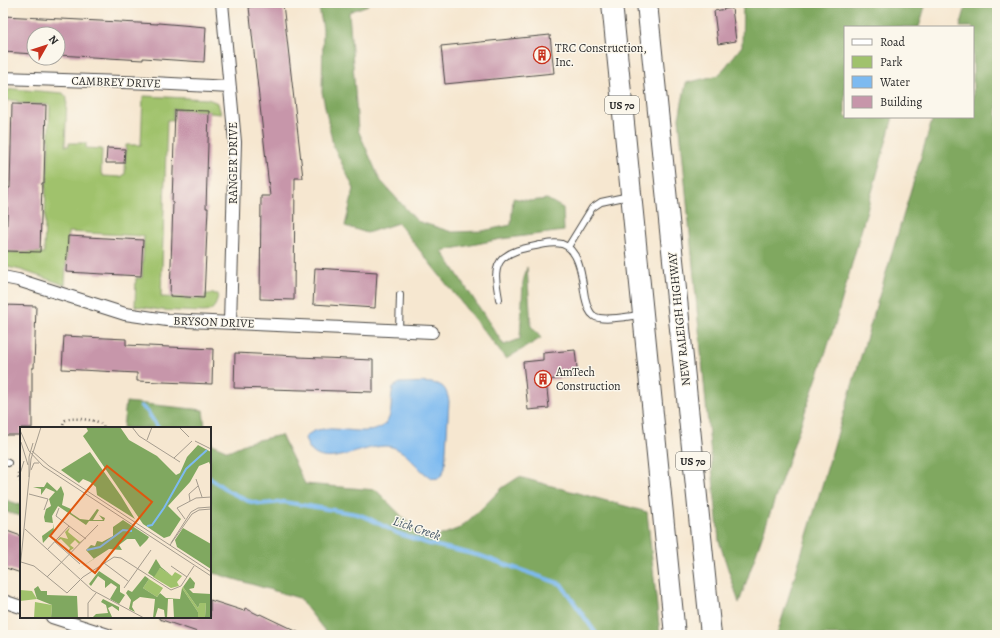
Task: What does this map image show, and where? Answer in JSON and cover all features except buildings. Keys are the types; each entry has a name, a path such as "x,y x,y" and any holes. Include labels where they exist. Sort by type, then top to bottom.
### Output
{"highway":[{"name":"US 70","path":"612,3 675,635"},
{"name":"NEW RALEIGH HIGHWAY","path":"647,3 711,635"}],"street":[{"name":"RANGER DRIVE","path":"222,3 235,142 230,323"},
{"name":"CAMBREY DRIVE","path":"3,78 230,87"},
{"name":"BRYSON DRIVE","path":"3,277 18,280 125,314 167,320 432,332"},
{"path":"3,601 20,607"},
{"path":"55,618 108,635"}],"lane":[{"path":"568,247 592,208 601,202 631,195"},
{"path":"499,299 496,279 497,269 500,262 511,252 554,243 568,247 574,254 578,263 587,304 593,316 605,318 643,315"},
{"path":"399,330 400,295"}],"path":[{"path":"63,427 63,422 71,419 93,420 104,427"},
{"path":"20,470 18,477 20,480"}],"green space":[{"path":"318,3 370,3 349,12 358,130 380,180 417,221 452,232 482,231 511,225 513,198 530,201 547,199 563,208 564,231 501,239 442,251 504,345 520,339 523,282 527,267 531,326 541,338 506,359 398,223 367,233 345,226 354,189 333,145 322,92 323,29"},
{"path":"743,3 926,3 919,26 844,26 844,118 893,118 834,328 739,603 719,541 679,118 686,83 719,75 742,46"},
{"path":"967,3 997,3 997,635 777,635 933,118 974,118 974,26 960,26"},
{"path":"14,89 63,93 67,98 65,146 69,146 69,143 86,143 86,148 102,149 101,173 103,176 121,177 125,174 126,145 141,145 143,96 208,99 218,103 221,114 210,113 209,111 173,109 173,120 167,120 161,297 205,299 206,294 218,294 216,304 210,311 160,310 135,306 136,278 142,278 144,236 68,232 65,285 21,270 3,266 3,249 5,249 5,252 44,253 50,105 18,103 18,101 7,100 6,105 3,105 3,91"},
{"path":"126,402 203,410 205,427 123,427"},
{"path":"281,435 305,484 376,490 418,533 436,537 460,528 502,488 519,477 647,512 660,635 328,635 299,598 211,572 211,442 212,444 228,451 249,442"},
{"path":"3,499 20,505 20,516 3,511"}],"water":[{"path":"400,383 435,383 443,387 446,392 449,401 445,467 442,474 438,478 430,477 405,454 392,447 381,446 342,456 330,457 319,456 311,450 305,438 313,432 323,429 371,431 381,427 390,416 393,387"}],"waterway":[{"name":"Lick Creek","path":"141,406 147,411 157,427"},
{"name":"Lick Creek","path":"211,479 228,491 248,501 261,504 284,502 357,514 397,533 429,544 481,556 561,584 597,635"}],"place":[{"name":"TRC Construction, Inc.","path":"542,55"},
{"name":"AmTech Construction","path":"543,379"}]}
